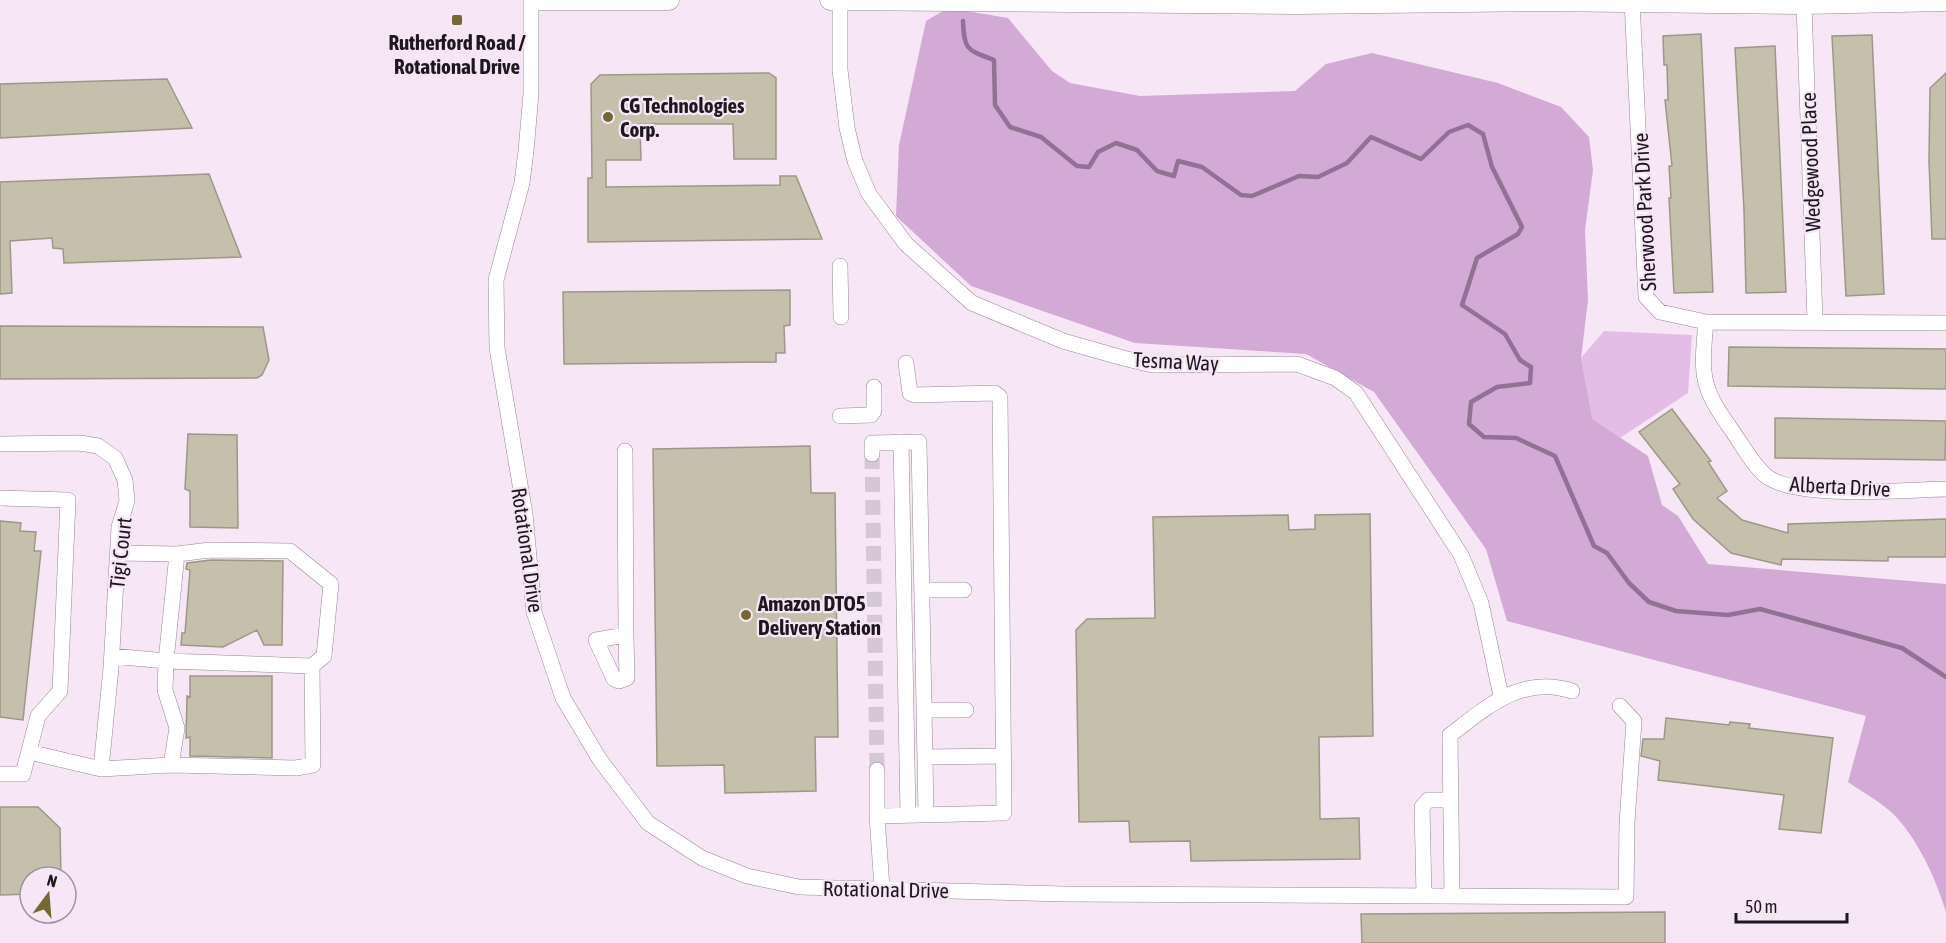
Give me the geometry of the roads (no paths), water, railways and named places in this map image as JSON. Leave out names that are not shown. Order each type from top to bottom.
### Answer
[{"type":"main road","points":[[540,0],[669,0]]},
{"type":"main road","points":[[830,0],[1632,1],[1804,4],[1946,1]]},
{"type":"street","name":"Rotational Drive","points":[[531,0],[531,94],[526,151],[522,183],[496,280],[497,348],[525,514],[534,612],[563,698],[600,760],[648,823],[702,858],[747,876],[799,887],[1064,894],[1626,897],[1627,823],[1634,721],[1620,706]]},
{"type":"street","name":"Tesma Way","points":[[840,0],[840,70],[847,128],[855,161],[869,194],[906,244],[972,303],[1063,340],[1152,365],[1297,364],[1335,378],[1356,393],[1461,555],[1481,603],[1502,696]]},
{"type":"street","name":"Sherwood Park Drive","points":[[1632,1],[1647,297],[1660,312],[1706,322],[1815,320],[1946,323]]},
{"type":"street","name":"Wedgewood Place","points":[[1804,4],[1815,320]]},
{"type":"street","points":[[840,266],[841,317]]},
{"type":"street","name":"Alberta Drive","points":[[1706,322],[1701,367],[1705,386],[1712,402],[1767,477],[1782,484],[1806,489],[1946,489]]},
{"type":"street","points":[[877,816],[1004,813],[1000,397],[995,393],[915,395],[910,393],[906,363]]},
{"type":"street","points":[[840,416],[871,415],[874,387]]},
{"type":"street","points":[[901,442],[908,815]]},
{"type":"street","points":[[872,454],[872,443],[919,442],[926,814]]},
{"type":"street","name":"Tigi Court","points":[[0,444],[80,443],[98,446],[115,458],[124,480],[127,501],[119,527],[112,657],[101,769]]},
{"type":"street","points":[[625,452],[627,678],[624,681],[614,679],[596,640],[626,635]]},
{"type":"street","points":[[0,498],[68,500],[60,692],[38,716],[23,774],[0,774]]},
{"type":"street","points":[[112,657],[312,666],[324,656],[331,584],[290,551],[210,550],[177,554],[118,553]]},
{"type":"street","points":[[171,765],[177,728],[165,690],[177,554]]},
{"type":"street","points":[[922,590],[964,590]]},
{"type":"street","points":[[29,752],[101,769],[171,765],[296,768],[314,765],[312,666]]},
{"type":"street","points":[[1452,896],[1450,735],[1502,696],[1553,685],[1572,691]]},
{"type":"street","points":[[924,710],[966,710]]},
{"type":"street","points":[[925,757],[1004,756]]},
{"type":"street","points":[[877,770],[877,816],[882,888]]},
{"type":"street","points":[[1424,895],[1422,807],[1428,800],[1451,800]]},
{"type":"waterway","points":[[963,21],[964,38],[969,48],[994,60],[995,105],[1010,127],[1041,137],[1077,166],[1089,167],[1098,152],[1116,143],[1137,150],[1157,171],[1174,176],[1178,161],[1202,167],[1241,195],[1252,196],[1299,176],[1318,177],[1347,163],[1371,137],[1421,159],[1449,132],[1468,125],[1483,134],[1492,167],[1522,227],[1518,234],[1477,258],[1462,305],[1505,334],[1520,360],[1531,367],[1530,383],[1497,387],[1471,402],[1469,424],[1484,437],[1516,438],[1555,456],[1594,546],[1607,553],[1629,583],[1649,602],[1676,611],[1728,615],[1760,609],[1902,648],[1946,677]]},
{"type":"tunnel","points":[[872,454],[877,770]]},
{"type":"place","name":"Rutherford Road / Rotational Drive","points":[[457,20]]},
{"type":"place","name":"CG Technologies Corp.","points":[[608,117]]},
{"type":"place","name":"Amazon DTO5 Delivery Station","points":[[746,615]]}]
